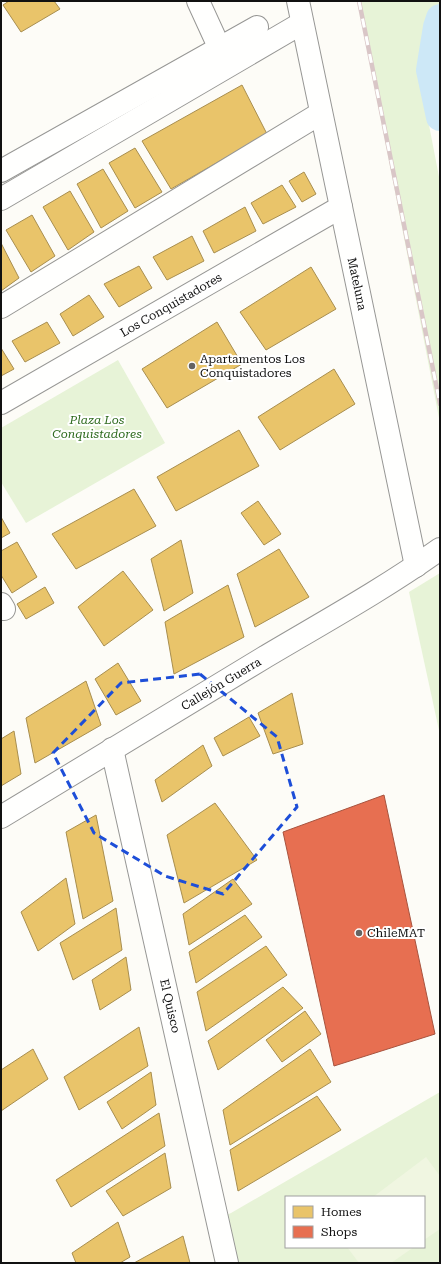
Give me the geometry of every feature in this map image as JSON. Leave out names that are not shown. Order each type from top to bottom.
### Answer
[{"type":"street","points":[[198,1],[220,49]]},
{"type":"street","name":"Mateluna","points":[[298,1],[416,566]]},
{"type":"street","points":[[1,199],[302,23]]},
{"type":"street","points":[[1,171],[257,27]]},
{"type":"street","points":[[1,307],[321,113]]},
{"type":"street","name":"Los Conquistadores","points":[[1,403],[340,207]]},
{"type":"street","name":"Callejón Guerra","points":[[1,817],[416,566],[440,549]]},
{"type":"street","name":"El Quisco","points":[[112,749],[227,1263]]},
{"type":"highlighted area","points":[[200,674],[277,737],[297,807],[223,894],[165,876],[94,833],[53,753],[121,683]]},
{"type":"green space","points":[[358,1],[440,1],[440,13],[427,23],[418,68],[440,182],[440,423]]},
{"type":"green space","name":"Plaza Los Conquistadores","points":[[118,360],[165,443],[26,523],[1,482],[1,428]]},
{"type":"green space","points":[[440,573],[440,735],[409,592]]},
{"type":"green space","points":[[440,1092],[440,1263],[233,1263],[222,1217]]},
{"type":"green space","points":[[426,1157],[440,1176],[440,1229],[425,1239],[425,1196],[374,1196]]},
{"type":"green space","points":[[348,1248],[413,1248],[391,1263],[359,1263]]},
{"type":"building: Homes","points":[[9,1],[54,1],[60,9],[21,32],[3,5]]},
{"type":"building: Homes","points":[[242,85],[267,134],[171,189],[142,141]]},
{"type":"building: Homes","points":[[135,148],[162,192],[135,208],[109,163]]},
{"type":"building: Homes","points":[[103,169],[128,211],[101,228],[77,184]]},
{"type":"building: Homes","points":[[304,172],[316,194],[302,202],[289,181]]},
{"type":"building: Homes","points":[[282,185],[296,207],[263,224],[251,203]]},
{"type":"building: Homes","points":[[70,191],[94,232],[68,250],[43,207]]},
{"type":"building: Homes","points":[[245,207],[256,231],[214,253],[203,231]]},
{"type":"building: Homes","points":[[32,215],[55,256],[31,272],[6,230]]},
{"type":"building: Homes","points":[[192,236],[204,261],[167,280],[153,257]]},
{"type":"building: Homes","points":[[1,243],[19,278],[1,291]]},
{"type":"building: Homes","points":[[139,266],[152,288],[119,307],[104,284]]},
{"type":"building: Homes","name":"Apartamentos Los Conquistadores","points":[[311,267],[336,309],[266,350],[240,312]]},
{"type":"building: Homes","points":[[89,295],[104,317],[73,336],[60,314]]},
{"type":"building: Homes","points":[[47,322],[60,343],[25,362],[12,341]]},
{"type":"building: Homes","name":"Apartamentos Los Conquistadores","points":[[217,322],[242,364],[167,408],[142,369]]},
{"type":"building: Homes","points":[[1,348],[14,369],[1,376]]},
{"type":"building: Homes","name":"Apartamentos Los Conquistadores","points":[[334,369],[355,404],[280,450],[258,417]]},
{"type":"building: Homes","points":[[239,430],[259,466],[176,511],[157,477]]},
{"type":"building: Homes","points":[[134,489],[156,526],[76,569],[52,534]]},
{"type":"building: Homes","points":[[258,501],[281,534],[264,545],[241,513]]},
{"type":"building: Homes","points":[[1,517],[10,533],[1,538]]},
{"type":"building: Homes","points":[[181,540],[193,593],[164,611],[151,559]]},
{"type":"building: Homes","points":[[17,542],[37,577],[12,593],[1,575],[1,551]]},
{"type":"building: Homes","points":[[279,549],[309,597],[255,627],[237,574]]},
{"type":"building: Homes","points":[[123,571],[153,610],[104,646],[78,607]]},
{"type":"building: Homes","points":[[228,585],[244,637],[174,674],[165,622]]},
{"type":"building: Homes","points":[[45,587],[54,603],[26,619],[17,604]]},
{"type":"building: Homes","points":[[118,663],[141,701],[116,715],[95,679]]},
{"type":"building: Homes","points":[[86,681],[101,725],[35,763],[26,718]]},
{"type":"building: Homes","points":[[292,693],[303,744],[273,754],[258,713]]},
{"type":"building: Homes","points":[[249,717],[260,736],[223,756],[214,738]]},
{"type":"building: Homes","points":[[14,731],[21,774],[1,786],[1,739]]},
{"type":"building: Homes","points":[[203,745],[212,766],[162,802],[155,780]]},
{"type":"building: Homes","points":[[215,803],[257,860],[184,903],[167,835]]},
{"type":"building: Homes","points":[[96,815],[113,901],[83,919],[66,832]]},
{"type":"building: Homes","points":[[66,878],[75,924],[38,951],[21,912]]},
{"type":"building: Homes","points":[[233,879],[252,904],[189,945],[183,914]]},
{"type":"building: Homes","points":[[116,908],[122,950],[73,980],[60,943]]},
{"type":"building: Homes","points":[[245,915],[262,937],[196,983],[189,952]]},
{"type":"building: Homes","points":[[266,946],[287,975],[206,1031],[197,992]]},
{"type":"building: Homes","points":[[126,957],[131,990],[100,1010],[92,980]]},
{"type":"building: Homes","points":[[283,987],[303,1008],[218,1070],[208,1041]]},
{"type":"building: Homes","points":[[305,1011],[321,1034],[282,1062],[266,1040]]},
{"type":"building: Homes","points":[[139,1027],[148,1066],[79,1110],[64,1077]]},
{"type":"building: Homes","points":[[33,1049],[48,1079],[1,1111],[1,1070]]},
{"type":"building: Homes","points":[[310,1049],[331,1082],[230,1145],[223,1110]]},
{"type":"building: Homes","points":[[151,1072],[156,1105],[122,1129],[107,1102]]},
{"type":"building: Homes","points":[[317,1096],[341,1130],[238,1191],[230,1150]]},
{"type":"building: Homes","points":[[159,1113],[165,1146],[71,1207],[56,1180]]},
{"type":"building: Homes","points":[[165,1153],[171,1188],[123,1216],[106,1191]]},
{"type":"building: Homes","points":[[118,1222],[130,1257],[120,1263],[76,1263],[72,1253]]},
{"type":"building: Homes","points":[[183,1236],[190,1263],[134,1263]]},
{"type":"building: Shops","name":"ChileMAT","points":[[384,795],[435,1034],[334,1066],[283,832]]},
{"type":"waterway","points":[[440,18],[437,27],[430,70],[440,117]]},
{"type":"railway","points":[[359,1],[440,404]]},
{"type":"place","name":"Apartamentos Los Conquistadores","points":[[192,366]]},
{"type":"place","name":"ChileMAT","points":[[359,933]]}]
